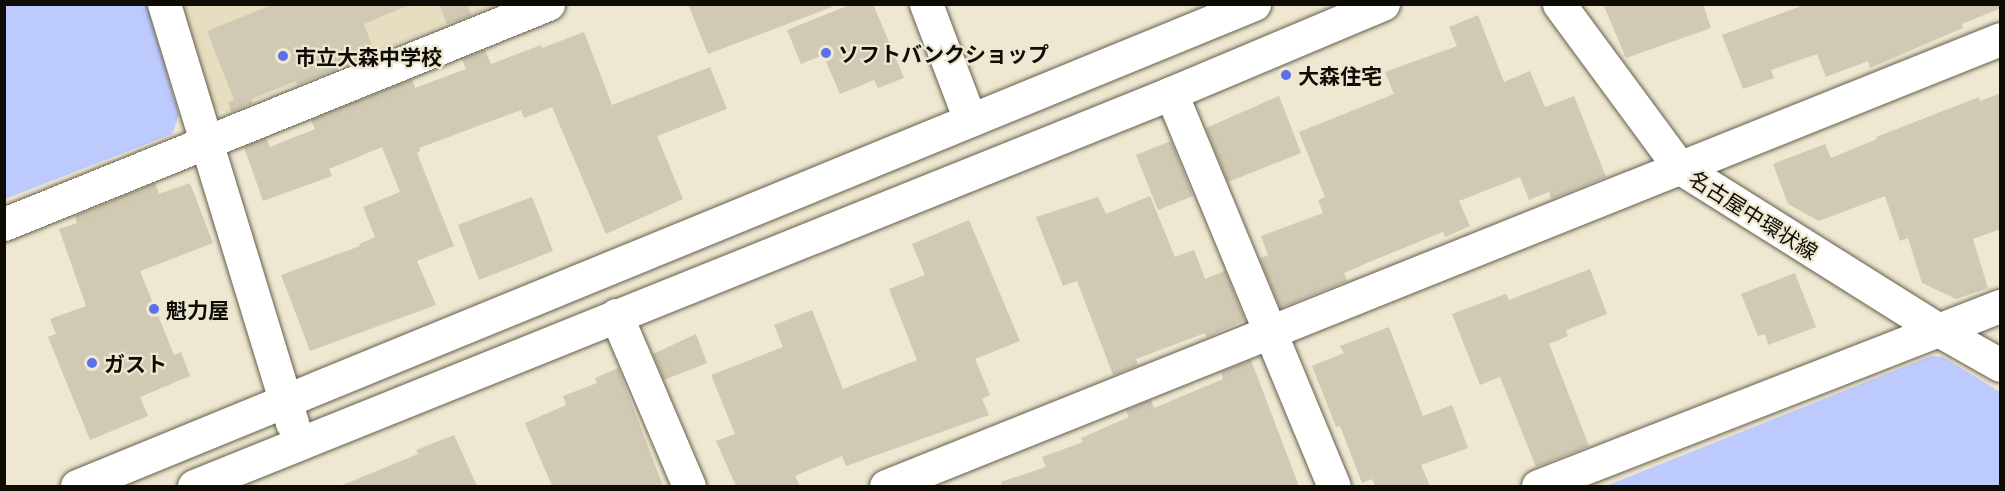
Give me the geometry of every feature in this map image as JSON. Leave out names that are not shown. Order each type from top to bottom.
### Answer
[{"type":"street","points":[[164,4],[298,444]]},
{"type":"street","points":[[4,224],[207,144],[548,4]]},
{"type":"street","points":[[926,4],[970,120]]},
{"type":"street","points":[[77,486],[1254,4]]},
{"type":"street","points":[[194,486],[1171,93],[1383,4]]},
{"type":"street","name":"名古屋中環状線","points":[[1559,4],[1679,167],[1940,331],[2001,365]]},
{"type":"street","points":[[886,486],[1271,334],[1679,167],[2001,39]]},
{"type":"street","points":[[1171,93],[1334,486]]},
{"type":"street","points":[[1538,486],[2001,306]]},
{"type":"street","points":[[616,315],[689,486]]},
{"type":"shaded area","points":[[5,5],[147,5],[179,115],[172,134],[5,199]]},
{"type":"shaded area","name":"市立大森中学校","points":[[183,5],[494,5],[226,112],[213,107]]},
{"type":"shaded area","points":[[1931,356],[1943,357],[2000,392],[2000,486],[1606,486]]},
{"type":"building","name":"市立大森中学校","points":[[274,4],[409,5],[364,24],[375,54],[297,85],[296,81],[251,99],[253,103],[231,112],[228,102],[234,100],[207,31]]},
{"type":"building","points":[[439,4],[467,4],[471,15],[447,24]]},
{"type":"building","points":[[688,4],[831,4],[832,7],[708,54]]},
{"type":"building","points":[[852,4],[873,4],[904,78],[878,88],[874,80],[840,94],[823,55],[801,64],[787,30]]},
{"type":"building","points":[[1603,4],[1703,4],[1711,28],[1626,58]]},
{"type":"building","points":[[1807,4],[2001,4],[2001,8],[1962,24],[1963,28],[1870,68],[1868,61],[1826,77],[1817,54],[1771,70],[1774,78],[1743,89],[1722,35]]},
{"type":"building","points":[[1478,15],[1504,82],[1530,71],[1545,107],[1574,96],[1606,177],[1551,199],[1549,192],[1529,200],[1520,177],[1459,201],[1470,226],[1445,237],[1443,232],[1374,260],[1344,273],[1347,281],[1280,308],[1260,258],[1268,255],[1261,236],[1323,213],[1318,200],[1325,197],[1299,132],[1394,94],[1385,72],[1457,46],[1449,27]]},
{"type":"building","points":[[584,32],[612,105],[710,67],[727,109],[657,136],[683,199],[606,234],[552,107],[524,118],[521,110],[419,148],[420,151],[417,153],[454,246],[417,261],[436,305],[310,351],[281,275],[360,246],[359,244],[375,237],[363,207],[400,192],[382,147],[329,169],[332,176],[263,201],[244,147],[266,138],[270,147],[315,129],[311,120],[412,79],[415,88],[466,69],[462,59],[485,50],[491,64]]},
{"type":"building","points":[[2001,93],[2001,229],[1973,239],[1988,288],[1956,299],[1922,283],[1908,238],[1900,241],[1885,196],[1819,221],[1788,204],[1773,164],[1825,144],[1831,158],[1877,139],[1876,137],[1979,97],[1980,101]]},
{"type":"building","points":[[1279,96],[1301,153],[1228,182],[1206,128]]},
{"type":"building","points":[[1171,141],[1193,196],[1158,210],[1136,155]]},
{"type":"building","points":[[155,183],[159,194],[190,183],[213,243],[140,271],[174,355],[181,352],[190,376],[140,397],[148,416],[90,440],[48,337],[56,334],[50,319],[86,306],[59,229],[77,223],[75,216]]},
{"type":"building","points":[[1150,196],[1175,257],[1194,250],[1205,279],[1225,271],[1245,320],[1207,337],[1205,333],[1136,359],[1138,365],[1113,375],[1077,281],[1063,286],[1036,217],[1098,197],[1106,214]]},
{"type":"building","points":[[532,197],[553,251],[479,280],[458,225]]},
{"type":"building","points":[[969,220],[1020,341],[975,359],[990,395],[982,399],[989,415],[846,466],[842,456],[795,476],[800,486],[736,486],[716,441],[735,434],[711,375],[783,347],[774,325],[812,310],[843,389],[917,360],[889,289],[925,275],[912,244]]},
{"type":"building","points":[[1590,269],[1607,314],[1566,330],[1568,336],[1549,344],[1589,446],[1536,467],[1500,377],[1480,385],[1452,314],[1506,294],[1509,300]]},
{"type":"building","points":[[1795,273],[1816,327],[1768,345],[1765,334],[1758,336],[1741,294]]},
{"type":"building","points":[[1389,327],[1423,416],[1452,405],[1468,448],[1421,465],[1430,486],[1375,486],[1372,479],[1362,483],[1340,426],[1336,427],[1312,366],[1344,353],[1340,346]]},
{"type":"building","points":[[696,334],[707,363],[664,380],[653,354]]},
{"type":"building","points":[[1251,360],[1299,486],[1002,486],[1001,482],[1046,467],[1042,457],[1083,442],[1081,438],[1129,417],[1126,410],[1151,400],[1154,408],[1223,379],[1221,372]]},
{"type":"building","points":[[618,368],[663,486],[552,486],[525,423],[566,405],[563,396],[597,383],[595,378]]},
{"type":"building","points":[[454,435],[477,486],[340,486],[418,454],[416,450]]},
{"type":"place","name":"ソフトバンクショップ","points":[[826,53]]},
{"type":"place","name":"市立大森中学校","points":[[283,56]]},
{"type":"place","name":"大森住宅","points":[[1286,75]]},
{"type":"place","name":"魁力屋","points":[[154,309]]},
{"type":"place","name":"ガスト","points":[[92,363]]}]
